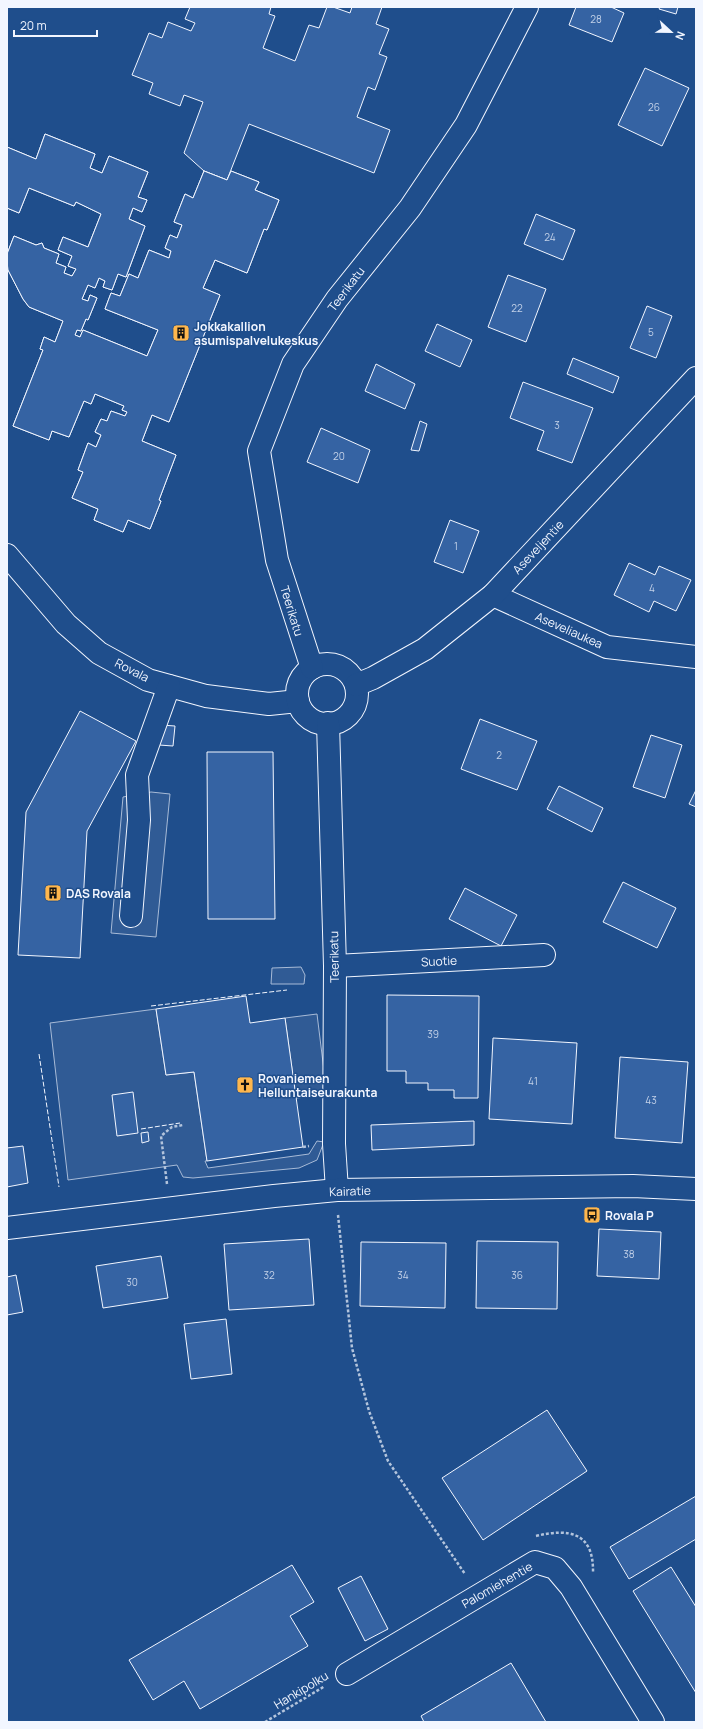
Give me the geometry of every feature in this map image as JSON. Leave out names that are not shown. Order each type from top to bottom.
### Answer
[{"type":"street","name":"Teerikatu","points":[[312,668],[277,560],[260,451],[293,364],[337,298],[410,208],[466,125],[527,7]]},
{"type":"street","name":"Aseveljentie","points":[[356,685],[373,678],[425,649],[493,595],[696,378]]},
{"type":"street","name":"Rovala","points":[[7,555],[66,624],[99,653],[148,680],[206,696],[269,704],[298,701]]},
{"type":"street","name":"Aseveliaukea","points":[[493,595],[607,647],[696,658]]},
{"type":"street","points":[[329,664],[346,670],[356,685],[357,694],[351,711],[337,722],[328,723],[316,721],[306,715],[298,701],[297,692],[299,682],[304,674],[312,668],[320,665],[329,664]]},
{"type":"street","points":[[131,916],[139,820],[137,774],[169,686]]},
{"type":"street","name":"Teerikatu","points":[[328,723],[335,966],[334,1144],[337,1190]]},
{"type":"street","name":"Suotie","points":[[335,966],[544,955]]},
{"type":"street","name":"Kairatie","points":[[7,1228],[274,1196],[337,1190],[633,1186],[696,1189]]},
{"type":"street","name":"Palomiehentie","points":[[347,1674],[535,1562],[555,1568],[571,1587],[653,1722]]},
{"type":"path","points":[[168,1191],[161,1136],[172,1127],[183,1125]]},
{"type":"path","points":[[337,1190],[338,1216],[352,1348],[369,1410],[388,1461],[478,1596]]},
{"type":"path","name":"Hankipolku","points":[[265,1722],[347,1674]]},
{"type":"shaded area","points":[[151,792],[170,794],[156,937],[111,933],[123,797]]},
{"type":"shaded area","points":[[301,967],[305,975],[304,984],[271,984],[272,968]]},
{"type":"shaded area","points":[[156,1009],[166,1075],[194,1072],[207,1161],[205,1161],[208,1168],[309,1154],[317,1141],[324,1142],[317,1160],[299,1168],[193,1178],[183,1177],[177,1165],[68,1180],[50,1023]]},
{"type":"shaded area","points":[[317,1014],[327,1095],[296,1098],[285,1018]]},
{"type":"building","points":[[190,7],[271,7],[269,14],[275,16],[263,48],[295,61],[309,25],[319,28],[327,7],[333,7],[350,13],[352,7],[382,7],[376,24],[389,29],[379,54],[387,57],[375,90],[368,87],[357,117],[390,130],[374,173],[249,124],[227,180],[204,171],[184,153],[203,102],[184,95],[180,106],[149,94],[153,83],[132,75],[149,33],[162,38],[168,22],[191,31],[195,23],[185,19]]},
{"type":"building","points":[[576,7],[611,7],[624,13],[612,42],[569,25]]},
{"type":"building","points":[[660,7],[678,7],[676,14],[659,9]]},
{"type":"building","points":[[645,68],[689,88],[662,146],[618,125]]},
{"type":"building","name":"Jokkakallion asumispalvelukeskus","points":[[45,134],[95,154],[90,168],[102,173],[109,156],[148,172],[138,197],[147,200],[142,212],[133,208],[129,219],[145,226],[126,277],[118,274],[112,290],[103,287],[105,281],[99,278],[95,288],[88,285],[82,299],[88,301],[90,295],[97,298],[88,320],[86,319],[81,331],[77,330],[75,335],[80,337],[83,330],[147,356],[158,330],[105,309],[111,293],[120,296],[129,274],[138,278],[149,250],[169,258],[171,251],[165,248],[170,235],[177,238],[182,225],[174,222],[185,194],[193,198],[204,171],[227,180],[231,171],[259,182],[255,190],[279,200],[267,230],[264,229],[247,273],[215,260],[203,288],[220,295],[169,422],[152,415],[142,441],[176,455],[150,529],[128,520],[123,532],[94,520],[98,509],[72,498],[83,472],[78,470],[88,443],[96,447],[101,435],[95,432],[101,419],[107,421],[111,411],[125,416],[127,412],[122,410],[124,406],[95,394],[91,404],[84,401],[69,437],[52,431],[49,440],[13,426],[43,350],[40,349],[44,337],[55,342],[63,321],[29,307],[23,299],[8,270],[7,254],[14,236],[36,245],[42,243],[44,248],[59,254],[56,263],[66,267],[64,273],[72,276],[76,269],[68,266],[72,256],[58,250],[63,237],[88,247],[101,214],[76,202],[74,206],[29,188],[19,213],[7,208],[7,147],[36,159]],"holes":[[[70,349],[75,351],[71,360],[66,358]]]},
{"type":"building","name":"Jokkakallion asumispalvelukeskus","points":[[45,134],[95,154],[90,168],[102,173],[109,156],[148,172],[138,197],[147,200],[142,212],[133,208],[129,219],[145,226],[126,277],[118,274],[112,290],[103,287],[105,281],[99,278],[95,288],[88,285],[82,299],[88,301],[90,295],[97,298],[88,320],[86,319],[81,331],[77,330],[75,335],[80,337],[83,330],[147,356],[158,330],[105,309],[111,293],[120,296],[129,274],[138,278],[149,250],[169,258],[171,251],[165,248],[170,235],[177,238],[182,225],[174,222],[185,194],[193,198],[204,171],[227,180],[231,171],[259,182],[255,190],[279,200],[267,230],[264,229],[247,273],[215,260],[203,288],[220,295],[169,422],[152,415],[142,441],[176,455],[150,529],[128,520],[123,532],[94,520],[98,509],[72,498],[83,472],[78,470],[88,443],[96,447],[101,435],[95,432],[101,419],[107,421],[111,411],[125,416],[127,412],[122,410],[124,406],[95,394],[91,404],[84,401],[69,437],[52,431],[49,440],[13,426],[43,350],[40,349],[44,337],[55,342],[63,321],[29,307],[23,299],[8,270],[7,254],[14,236],[36,245],[42,243],[44,248],[59,254],[56,263],[66,267],[64,273],[72,276],[76,269],[68,266],[72,256],[58,250],[63,237],[88,247],[101,214],[76,202],[74,206],[29,188],[19,213],[7,208],[7,147],[36,159]]},
{"type":"building","points":[[536,214],[575,230],[563,260],[524,244]]},
{"type":"building","points":[[508,275],[546,289],[526,342],[488,327]]},
{"type":"building","points":[[647,306],[672,316],[656,358],[630,348]]},
{"type":"building","points":[[437,324],[472,340],[460,367],[425,351]]},
{"type":"building","points":[[573,358],[619,377],[613,393],[567,374]]},
{"type":"building","points":[[376,364],[415,384],[405,409],[365,391]]},
{"type":"building","points":[[523,382],[593,408],[572,463],[537,450],[544,431],[510,418]]},
{"type":"building","points":[[420,421],[427,424],[419,451],[411,450]]},
{"type":"building","points":[[321,428],[370,450],[358,483],[307,462]]},
{"type":"building","points":[[450,520],[479,531],[463,573],[434,562]]},
{"type":"building","points":[[629,563],[655,575],[659,566],[691,580],[676,611],[654,601],[649,612],[614,595]]},
{"type":"building","name":"DAS Rovala","points":[[80,711],[136,741],[87,831],[80,958],[18,955],[26,812]]},
{"type":"building","points":[[480,719],[537,741],[517,790],[461,769]]},
{"type":"building","points":[[161,725],[175,726],[173,746],[159,745]]},
{"type":"building","points":[[651,735],[682,745],[665,798],[633,787]]},
{"type":"building","points":[[207,752],[273,752],[275,919],[208,919]]},
{"type":"building","points":[[559,786],[603,808],[592,832],[547,809]]},
{"type":"building","points":[[696,790],[696,807],[689,804]]},
{"type":"building","points":[[623,882],[676,908],[657,948],[603,922]]},
{"type":"building","points":[[465,888],[517,915],[501,946],[449,919]]},
{"type":"building","points":[[387,995],[479,996],[478,1098],[454,1098],[454,1090],[428,1090],[428,1083],[406,1083],[406,1071],[387,1071]]},
{"type":"building","name":"Rovaniemen Helluntaiseurakunta","points":[[246,996],[250,1023],[285,1018],[303,1147],[207,1161],[194,1072],[166,1075],[156,1009]]},
{"type":"building","points":[[493,1038],[577,1043],[572,1124],[489,1119]]},
{"type":"building","points":[[620,1057],[688,1062],[682,1143],[615,1138]]},
{"type":"building","points":[[133,1092],[138,1133],[117,1136],[112,1095]]},
{"type":"building","points":[[474,1121],[474,1145],[372,1150],[371,1125]]},
{"type":"building","points":[[148,1132],[149,1141],[142,1143],[141,1133]]},
{"type":"building","points":[[23,1146],[28,1183],[7,1187],[7,1148]]},
{"type":"building","points":[[599,1229],[661,1232],[659,1279],[597,1276]]},
{"type":"building","points":[[309,1239],[314,1305],[229,1310],[224,1244]]},
{"type":"building","points":[[477,1241],[558,1242],[557,1309],[476,1308]]},
{"type":"building","points":[[361,1242],[446,1243],[445,1308],[360,1306]]},
{"type":"building","points":[[161,1256],[168,1298],[103,1308],[96,1266]]},
{"type":"building","points":[[16,1275],[23,1312],[7,1315],[7,1277]]},
{"type":"building","points":[[226,1319],[232,1374],[191,1379],[184,1324]]},
{"type":"building","points":[[547,1410],[587,1471],[483,1540],[442,1478]]},
{"type":"building","points":[[696,1496],[696,1539],[629,1579],[610,1547]]},
{"type":"building","points":[[292,1565],[314,1602],[290,1616],[308,1646],[200,1709],[184,1681],[153,1700],[129,1660]]},
{"type":"building","points":[[671,1567],[696,1607],[696,1693],[633,1591]]},
{"type":"building","points":[[361,1576],[388,1629],[365,1641],[338,1588]]},
{"type":"building","points":[[511,1663],[546,1722],[424,1722],[421,1716]]},
{"type":"fence","points":[[151,1006],[287,990]]},
{"type":"fence","points":[[39,1054],[59,1187]]},
{"type":"fence","points":[[141,1129],[180,1123]]},
{"type":"place","name":"Jokkakallion asumispalvelukeskus","points":[[181,333]]},
{"type":"place","name":"DAS Rovala","points":[[53,893]]},
{"type":"place","name":"Rovaniemen Helluntaiseurakunta","points":[[245,1085]]},
{"type":"place","name":"Rovala P","points":[[592,1215]]}]
